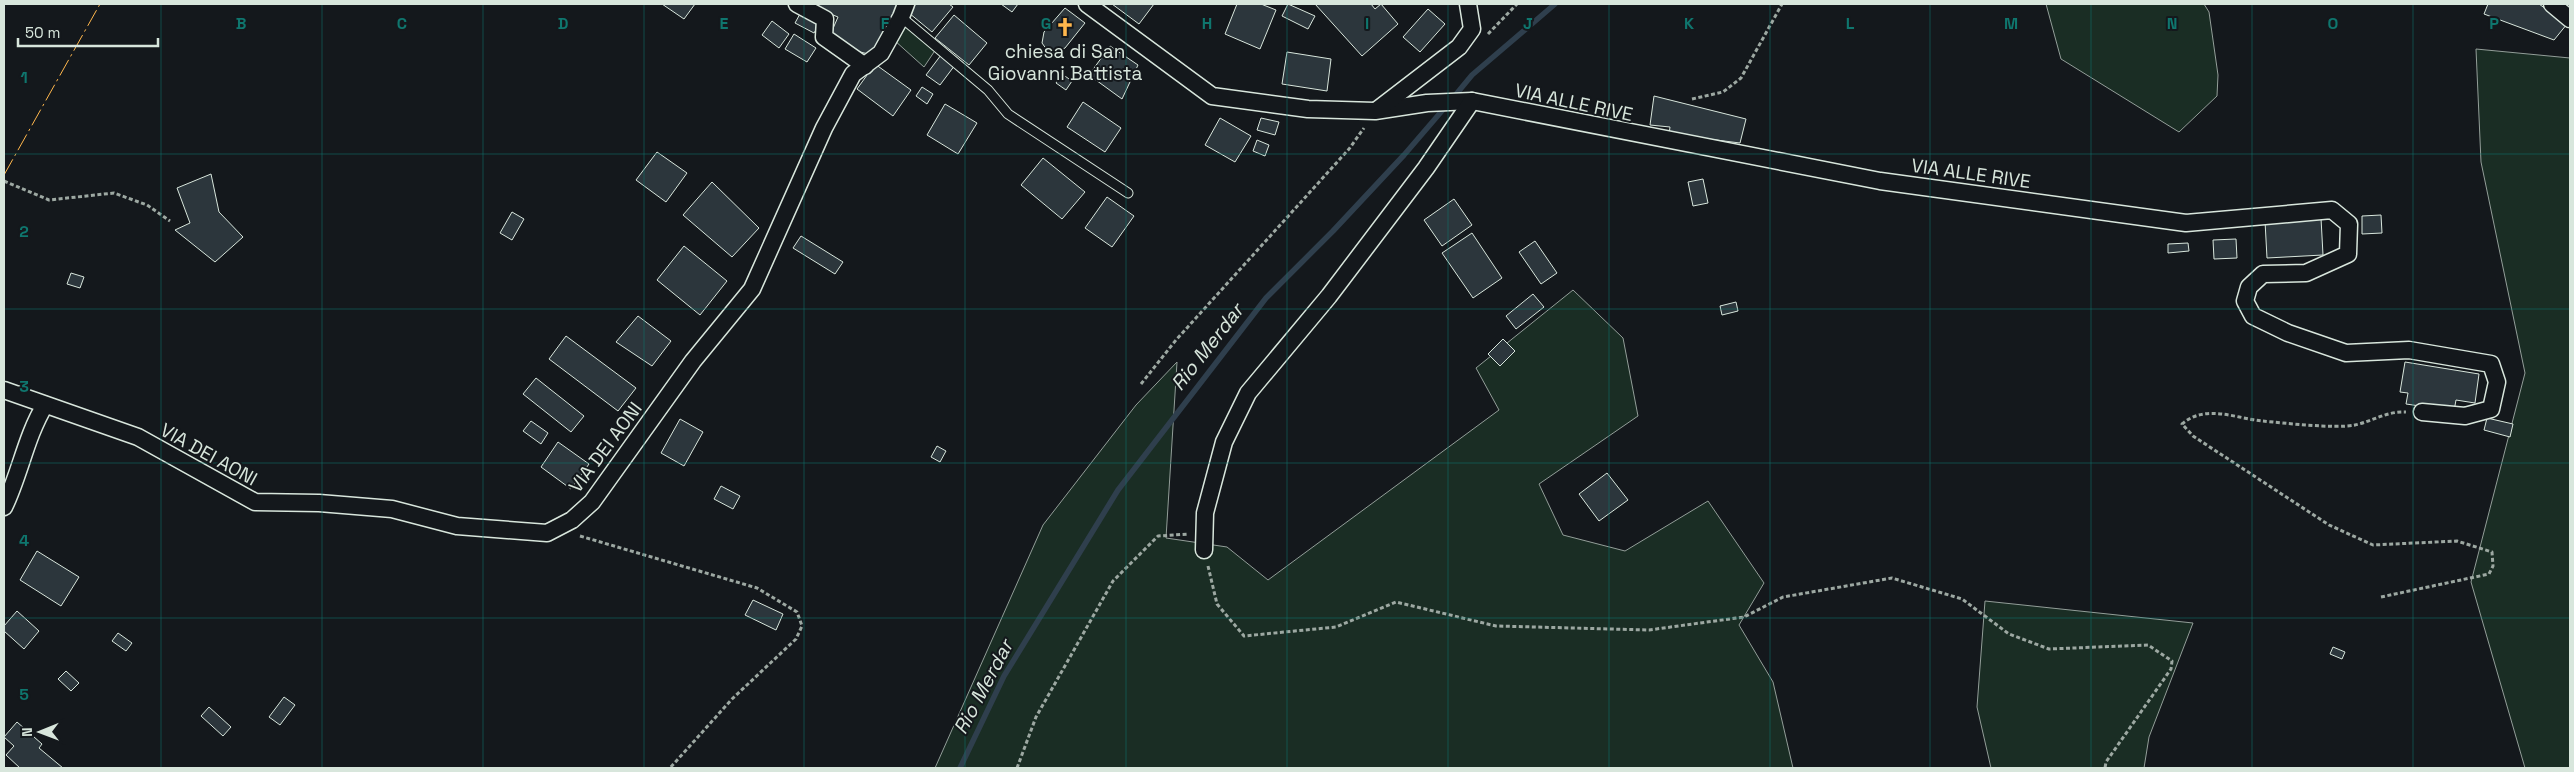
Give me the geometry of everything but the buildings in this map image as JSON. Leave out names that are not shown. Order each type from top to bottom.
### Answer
[{"type":"street","points":[[797,4],[825,19],[824,37],[865,66]]},
{"type":"street","name":"VIA ALLE RIVE","points":[[1087,4],[1212,96],[1308,109],[1375,111],[1435,102],[1472,101],[1880,181],[2186,223],[2332,210],[2348,224],[2348,254],[2306,273],[2263,274],[2249,287],[2245,301],[2253,316],[2288,333],[2346,353],[2409,350],[2491,364],[2497,382],[2491,409],[2465,416],[2422,412]]},
{"type":"street","points":[[1375,111],[1459,47],[1472,29],[1468,4]]},
{"type":"street","points":[[2552,4],[2570,19]]},
{"type":"street","name":"VIA DEI AONI","points":[[4,390],[138,437],[255,502],[320,503],[392,509],[456,526],[547,532],[572,520],[592,502],[694,361],[752,289],[824,128],[853,74],[881,53],[904,10]]},
{"type":"street","points":[[1204,550],[1205,513],[1224,442],[1248,393],[1329,296],[1426,168],[1472,101]]},
{"type":"street","points":[[4,507],[13,488],[37,418],[45,405]]},
{"type":"lane","points":[[904,10],[988,90],[1008,114],[1128,193]]},
{"type":"path","points":[[1692,99],[1723,92],[1741,78],[1782,4]]},
{"type":"path","points":[[1141,384],[1176,340],[1350,149],[1375,111]]},
{"type":"path","points":[[4,181],[49,200],[114,193],[147,205],[170,221]]},
{"type":"path","points":[[2381,597],[2489,574],[2493,566],[2492,552],[2457,541],[2372,545],[2329,525],[2192,436],[2182,424],[2192,415],[2219,413],[2261,420],[2354,425],[2394,412],[2422,412]]},
{"type":"path","points":[[547,532],[587,537],[757,588],[797,612],[802,626],[796,639],[732,699],[670,768]]},
{"type":"path","points":[[1017,768],[1036,717],[1113,581],[1158,536],[1205,533]]},
{"type":"path","points":[[1204,550],[1217,604],[1244,636],[1336,627],[1396,602],[1496,626],[1649,630],[1744,617],[1783,597],[1892,578],[1962,599],[2008,634],[2049,648],[2148,645],[2172,661],[2171,669],[2106,762],[2105,768]]},
{"type":"green space","points":[[2046,4],[2204,4],[2209,12],[2218,75],[2217,96],[2179,132],[2061,59]]},
{"type":"green space","points":[[906,23],[936,49],[924,67],[894,40]]},
{"type":"green space","points":[[2476,49],[2570,58],[2570,768],[2525,768],[2471,582],[2525,373],[2481,162]]},
{"type":"green space","points":[[1573,290],[1623,338],[1638,416],[1539,484],[1563,535],[1625,551],[1708,501],[1764,583],[1739,625],[1773,682],[1793,768],[935,768],[1043,525],[1136,405],[1177,362],[1166,538],[1227,547],[1268,580],[1499,410],[1476,368]]},
{"type":"green space","points":[[1985,601],[2193,623],[2149,737],[2144,768],[1991,768],[1977,707]]},
{"type":"waterway","name":"Rio Merdar","points":[[1453,98],[1472,75],[1555,4]]},
{"type":"waterway","name":"Rio Merdar","points":[[960,768],[1004,676],[1118,490],[1266,298],[1333,231],[1404,155],[1447,105]]},
{"type":"power","points":[[4,175],[100,4]]},
{"type":"place","name":"chiesa di San Giovanni Battista","points":[[1065,27]]}]
